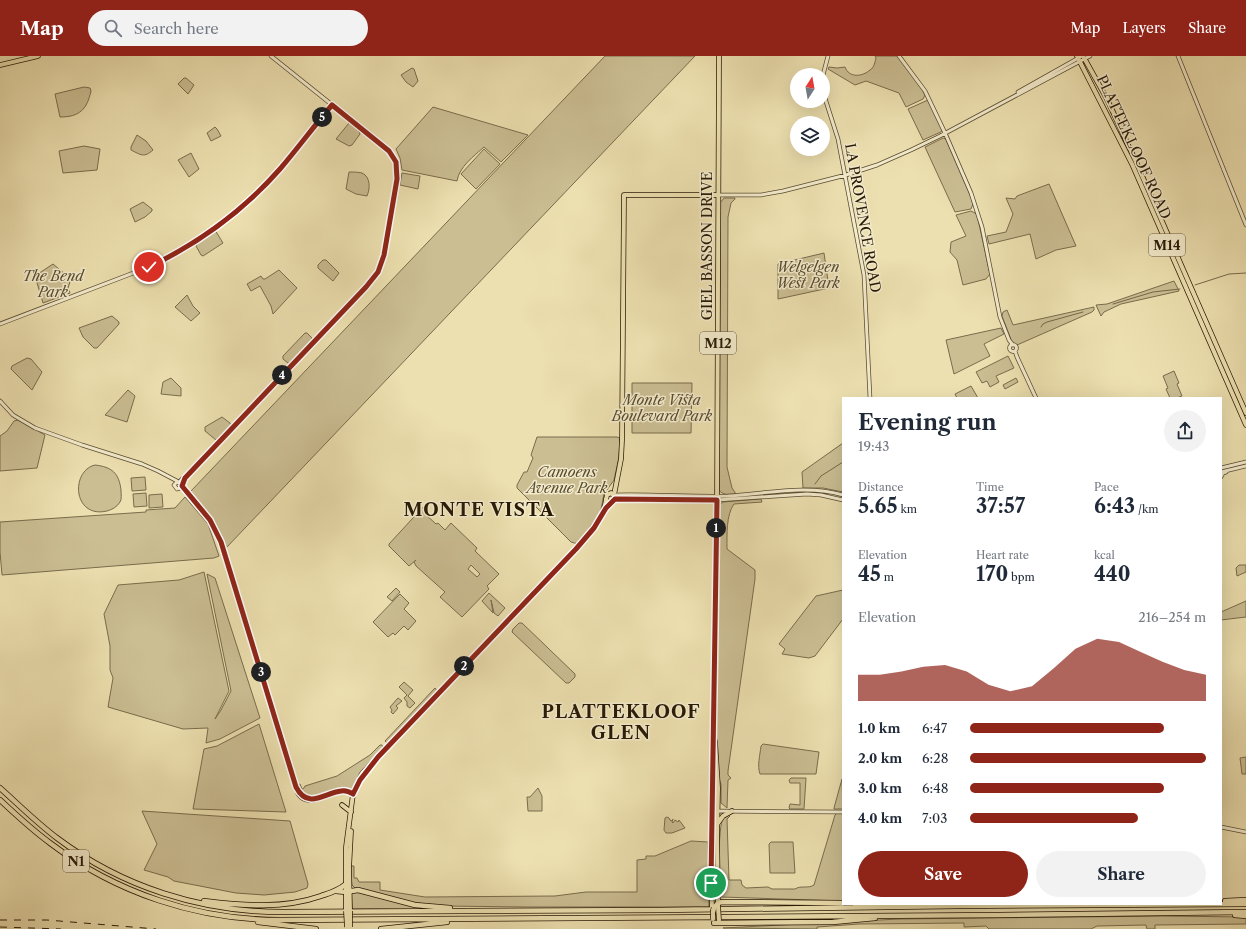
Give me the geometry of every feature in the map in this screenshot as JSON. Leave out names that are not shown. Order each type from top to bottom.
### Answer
[{"type":"highway","name":"N1","points":[[0,788],[38,823],[79,853],[125,878],[169,895],[217,907],[270,912],[662,910],[1072,905]]},
{"type":"highway","name":"N1","points":[[0,800],[50,844],[97,874],[128,889],[180,907],[217,915],[243,918],[273,920],[474,919],[1246,912]]},
{"type":"highway","points":[[169,895],[226,904],[267,905],[301,902],[336,891],[346,884]]},
{"type":"highway","points":[[336,891],[348,892],[358,890],[415,905],[547,910]]},
{"type":"highway","points":[[1222,902],[1246,900]]},
{"type":"highway","points":[[715,907],[813,902],[842,903]]},
{"type":"highway","name":"N1","points":[[1222,904],[1246,904]]},
{"type":"highway","points":[[906,905],[958,906]]},
{"type":"highway","points":[[1184,913],[1246,916]]},
{"type":"highway","points":[[217,915],[236,920],[316,929]]},
{"type":"highway","points":[[716,925],[834,922],[901,915]]},
{"type":"highway","points":[[381,929],[474,919]]},
{"type":"main road","points":[[0,64],[38,56]]},
{"type":"main road","name":"GIEL BASSON DRIVE","points":[[716,925],[711,883],[717,498],[719,56]]},
{"type":"main road","name":"PLATTEKLOOF ROAD","points":[[1081,58],[1109,105],[1136,162],[1246,413]]},
{"type":"main road","name":"PLATTEKLOOF ROAD","points":[[1081,58],[1132,164],[1246,425]]},
{"type":"main road","points":[[348,892],[346,884],[346,847],[353,794],[360,780],[374,762],[576,549],[594,528],[614,498],[621,459],[622,440],[624,195],[718,195]]},
{"type":"main road","points":[[604,511],[606,496],[617,479]]},
{"type":"main road","points":[[608,493],[612,493],[614,498]]},
{"type":"main road","points":[[606,499],[609,502],[614,498]]},
{"type":"main road","name":"GIEL BASSON DRIVE","points":[[714,725],[717,776],[716,925]]},
{"type":"main road","points":[[342,805],[351,812]]},
{"type":"main road","points":[[717,826],[722,817],[732,811]]},
{"type":"main road","points":[[348,928],[350,818]]},
{"type":"street","points":[[153,469],[172,482],[176,489],[376,276],[382,262],[386,247],[397,179],[396,162],[392,154],[271,56]]},
{"type":"street","points":[[825,68],[828,56]]},
{"type":"street","points":[[899,56],[925,91],[965,177],[977,208],[1000,317],[1009,340],[1012,345],[1016,347],[1014,351]]},
{"type":"street","points":[[718,195],[755,195],[783,192],[846,175],[900,156],[1013,96],[1033,87],[1081,58],[1090,56]]},
{"type":"street","points":[[1178,56],[1246,225]]},
{"type":"street","points":[[0,324],[149,267],[200,238],[234,214],[264,186],[281,168],[332,105]]},
{"type":"street","name":"LA PROVENCE ROAD","points":[[828,108],[838,139],[846,175],[864,275],[870,397]]},
{"type":"street","points":[[1012,345],[1010,350],[1014,351],[1036,397]]},
{"type":"street","points":[[0,402],[13,415],[38,429],[82,445],[140,463],[180,484],[210,520],[221,542],[298,794],[304,798],[310,799],[319,798],[341,791],[353,794]]},
{"type":"street","points":[[1222,468],[1246,462]]},
{"type":"street","points":[[1222,475],[1223,473],[1246,466]]},
{"type":"street","points":[[1222,472],[1239,468]]},
{"type":"street","points":[[174,485],[180,484]]},
{"type":"street","points":[[717,498],[813,490],[842,495]]},
{"type":"street","points":[[614,498],[717,498],[807,494],[821,495],[842,500]]},
{"type":"street","points":[[712,811],[842,812]]},
{"type":"street","points":[[1222,827],[1246,832]]},
{"type":"green space","points":[[605,56],[695,56],[226,548],[220,532],[211,518],[190,492]]},
{"type":"green space","points":[[875,56],[898,56],[919,84],[925,95],[923,99],[906,107],[899,93],[866,81],[855,85],[828,68],[845,67],[849,73],[853,75],[860,75],[872,68],[876,58]]},
{"type":"green space","points":[[412,68],[414,69],[418,81],[413,87],[406,82],[401,75]]},
{"type":"green space","points":[[184,78],[194,85],[188,94],[178,84]]},
{"type":"green space","points":[[84,87],[90,88],[91,91],[87,103],[82,111],[78,114],[67,117],[60,117],[55,94]]},
{"type":"green space","points":[[928,100],[943,131],[923,140],[908,109]]},
{"type":"green space","points":[[433,107],[528,135],[501,162],[484,147],[464,166],[458,176],[457,181],[402,170],[400,158],[396,149]]},
{"type":"green space","points":[[349,123],[359,131],[360,134],[352,145],[349,146],[336,139]]},
{"type":"green space","points":[[215,127],[221,136],[211,141],[207,133]]},
{"type":"green space","points":[[137,135],[146,141],[153,150],[145,155],[142,155],[131,150]]},
{"type":"green space","points":[[943,138],[946,139],[971,197],[973,204],[971,209],[955,212],[925,147]]},
{"type":"green space","points":[[84,146],[100,149],[97,170],[63,173],[59,151]]},
{"type":"green space","points":[[484,149],[500,164],[476,189],[461,174]]},
{"type":"green space","points":[[191,153],[199,169],[189,177],[178,160]]},
{"type":"green space","points":[[349,172],[362,173],[367,177],[369,190],[367,196],[356,194],[346,189]]},
{"type":"green space","points":[[402,173],[420,176],[418,189],[400,185]]},
{"type":"green space","points":[[1049,184],[1076,246],[1056,250],[1036,259],[1030,234],[989,244],[987,236],[1006,232],[1013,214],[1006,198],[1015,199],[1017,196]]},
{"type":"green space","points":[[724,198],[735,198],[731,203],[728,217],[727,467],[732,488],[736,494],[725,494],[719,490],[720,203]]},
{"type":"green space","points":[[143,202],[152,209],[152,211],[145,217],[135,222],[130,209]]},
{"type":"green space","points":[[971,211],[977,215],[990,274],[986,279],[963,285],[957,260],[950,252],[951,242],[966,236],[956,215]]},
{"type":"green space","points":[[215,230],[223,243],[203,256],[201,255],[196,246],[197,243]]},
{"type":"green space","name":"Welgelgen West Park","points":[[824,253],[829,288],[778,299],[778,264]]},
{"type":"green space","points":[[323,260],[326,260],[339,273],[333,281],[318,268],[318,265]]},
{"type":"green space","name":"The Bend Park","points":[[53,264],[71,279],[68,288],[70,293],[43,303],[35,276]]},
{"type":"green space","points":[[279,270],[297,288],[273,314],[271,306],[260,286],[251,291],[247,284],[261,276],[265,279]]},
{"type":"green space","points":[[1174,281],[1179,291],[1121,304],[1104,312],[1101,316],[1096,305],[1107,304]]},
{"type":"green space","points":[[187,295],[193,306],[200,313],[191,321],[175,307]]},
{"type":"green space","points":[[1094,307],[1092,312],[1017,345],[1012,342],[1002,316],[1003,312],[1007,310],[1013,325]]},
{"type":"green space","points":[[112,316],[119,322],[119,324],[97,348],[94,348],[83,337],[79,328]]},
{"type":"green space","points":[[1001,328],[1004,334],[984,344],[990,356],[954,374],[946,340]]},
{"type":"green space","points":[[305,333],[312,338],[312,342],[292,363],[288,363],[283,359],[283,356]]},
{"type":"green space","points":[[1008,356],[1014,368],[996,376],[999,382],[990,387],[987,381],[982,383],[976,372]]},
{"type":"green space","points":[[27,358],[31,359],[42,372],[32,390],[11,369],[12,366]]},
{"type":"green space","points":[[1174,371],[1182,396],[1170,397],[1163,376]]},
{"type":"green space","points":[[171,378],[181,388],[181,396],[161,394],[163,382]]},
{"type":"green space","points":[[1016,378],[1018,382],[1005,389],[1003,385]]},
{"type":"green space","name":"Monte Vista Boulevard Park","points":[[632,383],[692,383],[691,433],[632,433]]},
{"type":"green space","points":[[971,386],[977,397],[956,397],[955,394]]},
{"type":"green space","points":[[128,390],[135,396],[127,422],[105,415]]},
{"type":"green space","points":[[222,417],[230,423],[231,426],[219,439],[216,440],[205,431],[205,427]]},
{"type":"green space","points":[[18,420],[45,435],[37,468],[0,471],[0,436],[7,431],[14,421]]},
{"type":"green space","name":"Camoens Avenue Park","points":[[537,437],[620,438],[619,457],[614,480],[604,494],[600,514],[595,523],[578,544],[571,542],[517,488],[517,485],[524,472],[527,472],[533,458],[531,455]]},
{"type":"green space","points":[[842,444],[842,492],[823,488],[803,488],[802,472]]},
{"type":"green space","points":[[95,465],[106,467],[114,472],[120,484],[121,501],[116,507],[107,511],[96,512],[87,508],[82,502],[79,493],[79,484],[82,476],[87,469]]},
{"type":"green space","points":[[145,477],[146,490],[132,491],[131,478]]},
{"type":"green space","points":[[146,493],[147,506],[134,507],[133,494]]},
{"type":"green space","points":[[162,494],[163,507],[149,508],[149,495]]},
{"type":"green space","points":[[185,497],[208,524],[219,556],[214,558],[2,575],[0,522],[146,512],[146,510],[175,508]]},
{"type":"green space","points":[[761,499],[762,502],[734,504],[731,509],[728,525],[727,549],[755,570],[755,579],[728,771],[728,775],[731,778],[728,780],[727,808],[721,803],[721,784],[719,779],[716,728],[719,505],[723,502]]},
{"type":"green space","points":[[425,505],[428,508],[424,513],[445,530],[451,523],[477,548],[475,551],[499,574],[487,586],[489,589],[462,617],[440,597],[445,592],[416,566],[414,562],[416,560],[409,566],[389,546],[389,544]],"holes":[[[471,565],[480,574],[477,577],[468,569]]]},
{"type":"green space","points":[[1239,565],[1246,565],[1246,572],[1237,576],[1236,568]]},
{"type":"green space","points":[[204,572],[229,691],[215,719],[231,691],[207,574],[215,578],[260,718],[220,739],[206,743],[208,728],[183,729],[108,707],[113,678],[110,670],[110,646],[104,614],[118,585],[179,580]]},
{"type":"green space","points":[[396,588],[400,592],[392,601],[387,597]]},
{"type":"green space","points":[[842,590],[842,620],[815,656],[809,658],[782,654],[785,649],[779,644],[816,596]]},
{"type":"green space","points":[[489,593],[505,608],[498,616],[494,613],[491,600],[493,613],[482,601]]},
{"type":"green space","points":[[400,594],[409,603],[404,609],[416,621],[408,630],[404,626],[395,635],[393,633],[388,637],[373,622]]},
{"type":"green space","points":[[1246,601],[1246,617],[1222,620],[1222,612]]},
{"type":"green space","points":[[519,623],[522,623],[575,674],[575,677],[569,683],[566,683],[512,632]]},
{"type":"green space","points":[[404,682],[413,690],[408,696],[415,703],[410,708],[407,706],[407,702],[404,698],[407,695],[399,687]]},
{"type":"green space","points":[[435,688],[437,691],[387,743],[385,741]]},
{"type":"green space","points":[[398,698],[402,701],[396,706],[398,708],[393,714],[390,707]]},
{"type":"green space","points":[[259,724],[286,812],[193,809],[204,749],[217,746]]},
{"type":"green space","points":[[763,744],[819,752],[816,774],[760,774],[759,760],[761,746]]},
{"type":"green space","points":[[380,745],[382,745],[383,748],[360,772],[352,789],[336,789],[318,796],[312,796],[302,792],[298,785],[300,784],[302,789],[305,786],[337,776],[370,755]]},
{"type":"green space","points":[[1246,757],[1246,774],[1242,774],[1240,758]]},
{"type":"green space","points":[[791,778],[806,778],[804,809],[789,808],[790,804],[800,805],[800,783],[790,783],[789,780]]},
{"type":"green space","points":[[842,779],[842,809],[834,808]]},
{"type":"green space","points":[[538,788],[542,796],[542,811],[528,811],[527,797],[530,797]]},
{"type":"green space","points":[[142,811],[290,821],[308,884],[307,888],[295,892],[264,895],[236,893],[174,881],[168,877],[144,870],[157,844]]},
{"type":"green space","points":[[837,813],[842,813],[842,901],[721,897],[719,844],[721,824],[723,818],[727,815],[730,816],[727,819],[729,880],[741,880],[742,885],[746,888],[768,887],[772,889],[795,889],[814,885],[835,815]]},
{"type":"green space","points":[[667,817],[672,821],[673,819],[673,823],[675,820],[678,822],[679,820],[685,828],[672,833],[666,833],[664,830],[665,818]]},
{"type":"green space","points":[[691,841],[708,842],[709,907],[441,906],[408,902],[355,888],[352,885],[350,868],[350,866],[354,866],[354,878],[357,878],[359,882],[380,882],[380,890],[425,897],[555,896],[586,892],[637,892],[637,860],[646,859],[646,856],[655,856]]},
{"type":"green space","points":[[771,842],[793,842],[795,873],[770,873],[769,844]]},
{"type":"green space","points":[[356,892],[442,909],[352,909],[351,893]]},
{"type":"green space","points":[[1165,916],[1246,917],[1246,924],[1155,925],[1155,929],[1147,929],[1146,925],[1097,926],[1091,929],[989,929],[986,926],[964,927],[964,923],[859,924],[817,927],[817,929],[723,928],[899,919]]},
{"type":"waterway","points":[[1195,285],[1229,274],[1246,273]]},
{"type":"waterway","points":[[1113,304],[1153,292],[1180,289]]},
{"type":"waterway","points":[[1041,327],[1047,322],[1083,312]]},
{"type":"waterway","points":[[815,484],[821,476],[842,463]]},
{"type":"railway","points":[[0,920],[47,920],[156,929]]},
{"type":"railway","points":[[0,927],[61,929]]},
{"type":"district","name":"MONTE VISTA","points":[[479,510]]},
{"type":"district","name":"PLATTEKLOOF GLEN","points":[[621,722]]},
{"type":"route","points":[[149,267],[200,238],[234,214],[281,168],[332,105],[386,148],[392,154],[396,162],[398,174],[384,255],[376,276],[181,484],[188,495],[210,520],[221,542],[296,787],[305,797],[310,799],[319,798],[341,791],[353,794],[364,774],[378,757],[576,549],[594,528],[606,508],[615,499],[717,500],[711,883]]}]
